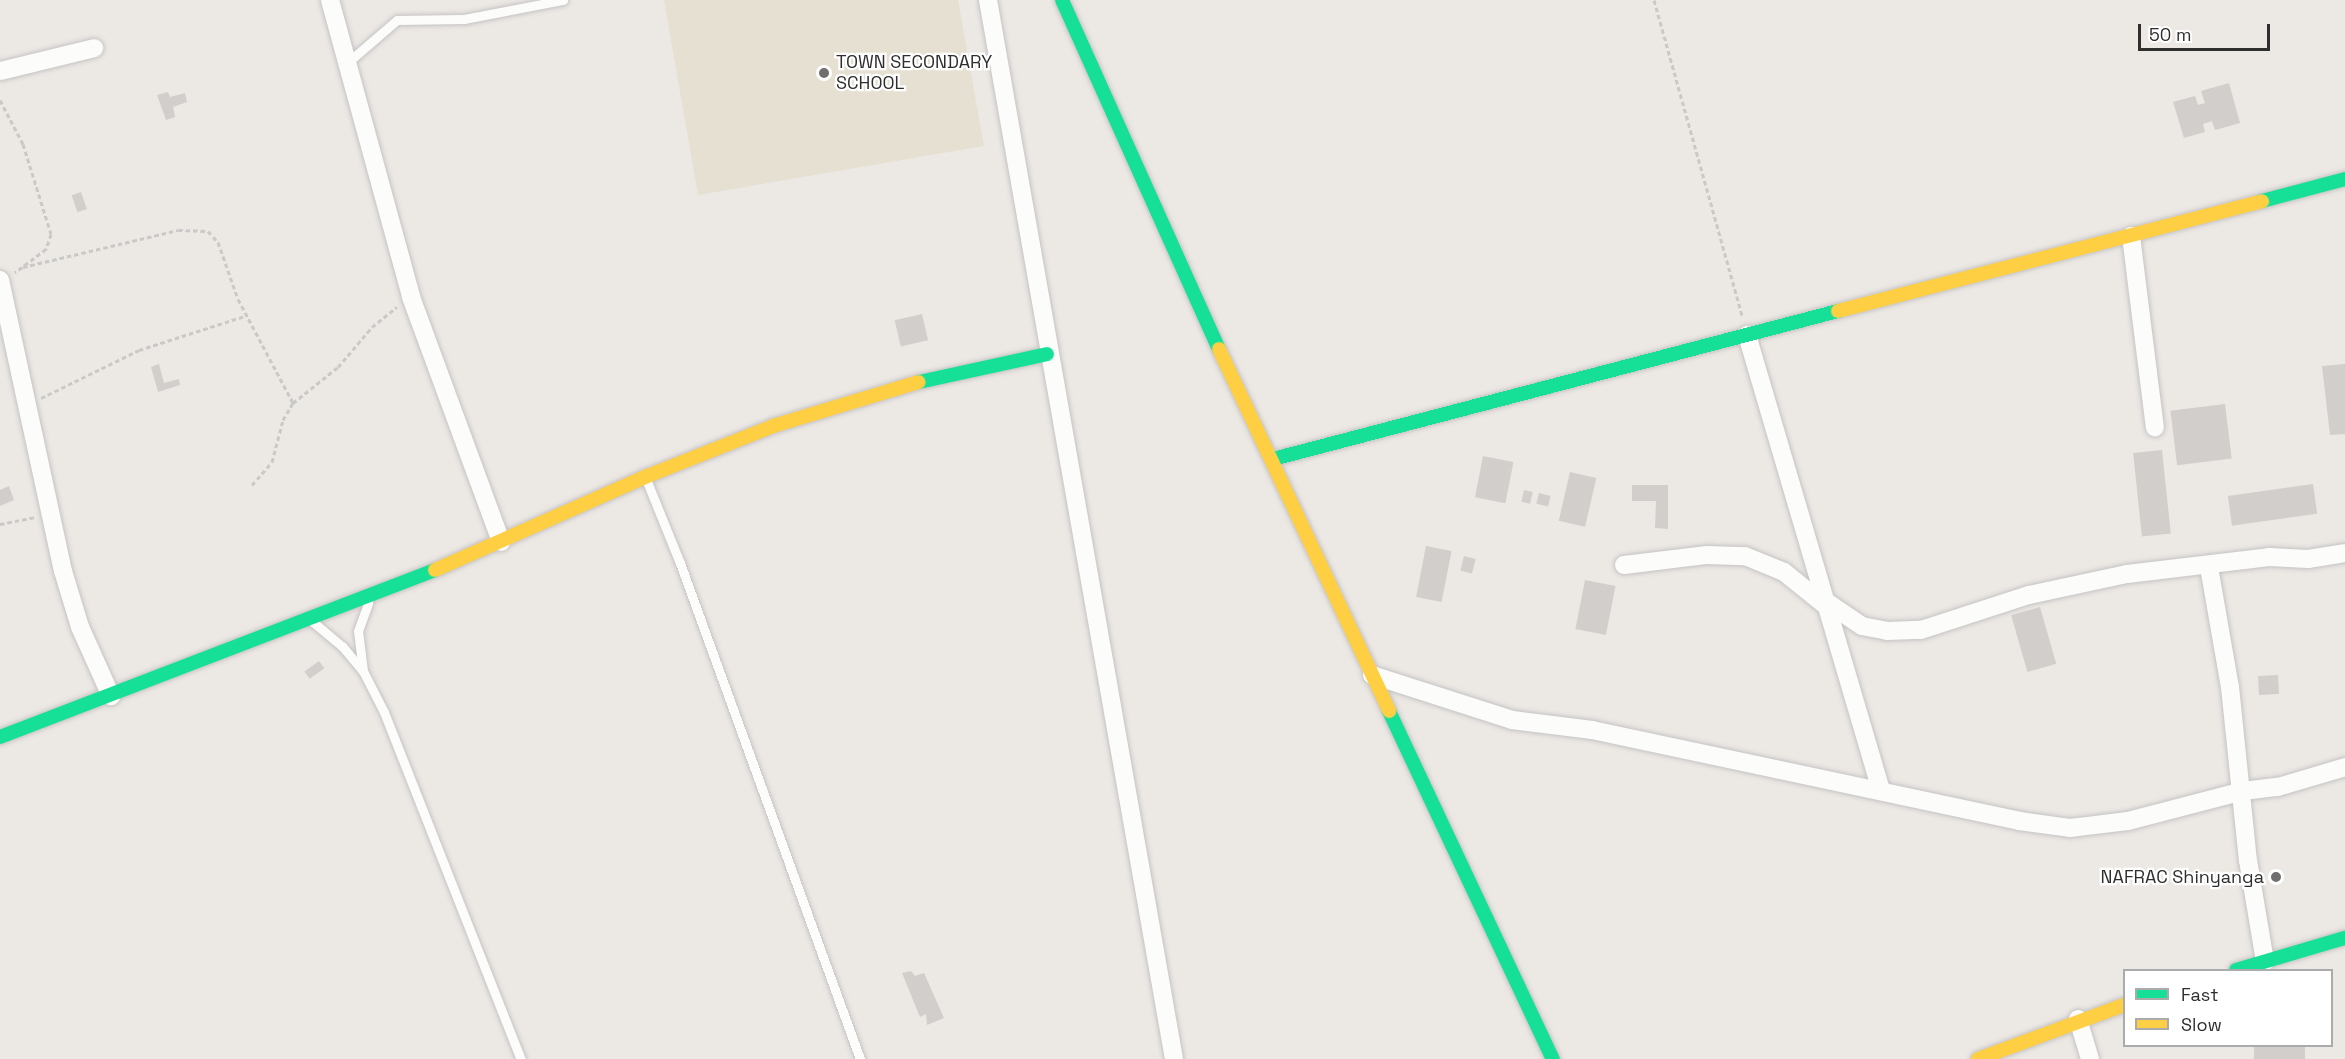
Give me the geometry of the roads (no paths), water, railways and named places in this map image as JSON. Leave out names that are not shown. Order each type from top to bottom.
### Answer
[{"type":"street","points":[[330,0],[411,297],[501,542]]},
{"type":"street","points":[[988,0],[1047,354],[1174,1059]]},
{"type":"street","points":[[1062,0],[1202,313],[1273,459],[1553,1059]]},
{"type":"street","points":[[0,71],[94,48]]},
{"type":"street","points":[[1273,459],[2345,179]]},
{"type":"street","points":[[2131,236],[2155,428]]},
{"type":"street","points":[[0,280],[72,604],[111,696]]},
{"type":"street","points":[[1748,335],[1881,790]]},
{"type":"street","points":[[0,737],[111,696],[306,618],[371,597],[645,477],[846,401],[1047,354]]},
{"type":"street","points":[[1624,565],[1707,555],[1745,556],[1784,572],[1829,606],[1862,626],[1887,631],[1921,630],[2064,586],[2127,574],[2209,567],[2269,558],[2308,559],[2345,553]]},
{"type":"street","points":[[2209,567],[2243,791],[2248,860],[2265,962]]},
{"type":"street","points":[[1372,675],[1512,720],[1592,730],[2019,821],[2089,828],[2243,791],[2278,787],[2345,767]]},
{"type":"street","points":[[2240,969],[2345,938]]},
{"type":"street","points":[[1978,1059],[2078,1019],[2123,1005]]},
{"type":"street","points":[[2078,1019],[2090,1059]]},
{"type":"lane","points":[[347,63],[397,20],[464,19],[563,0]]},
{"type":"lane","points":[[645,477],[680,563],[860,1059]]},
{"type":"lane","points":[[371,597],[358,630],[363,671],[450,871],[521,1059]]},
{"type":"lane","points":[[306,618],[329,633],[363,671]]},
{"type":"place","name":"TOWN SECONDARY SCHOOL","points":[[824,73]]},
{"type":"place","name":"NAFRAC Shinyanga","points":[[2276,877]]}]
